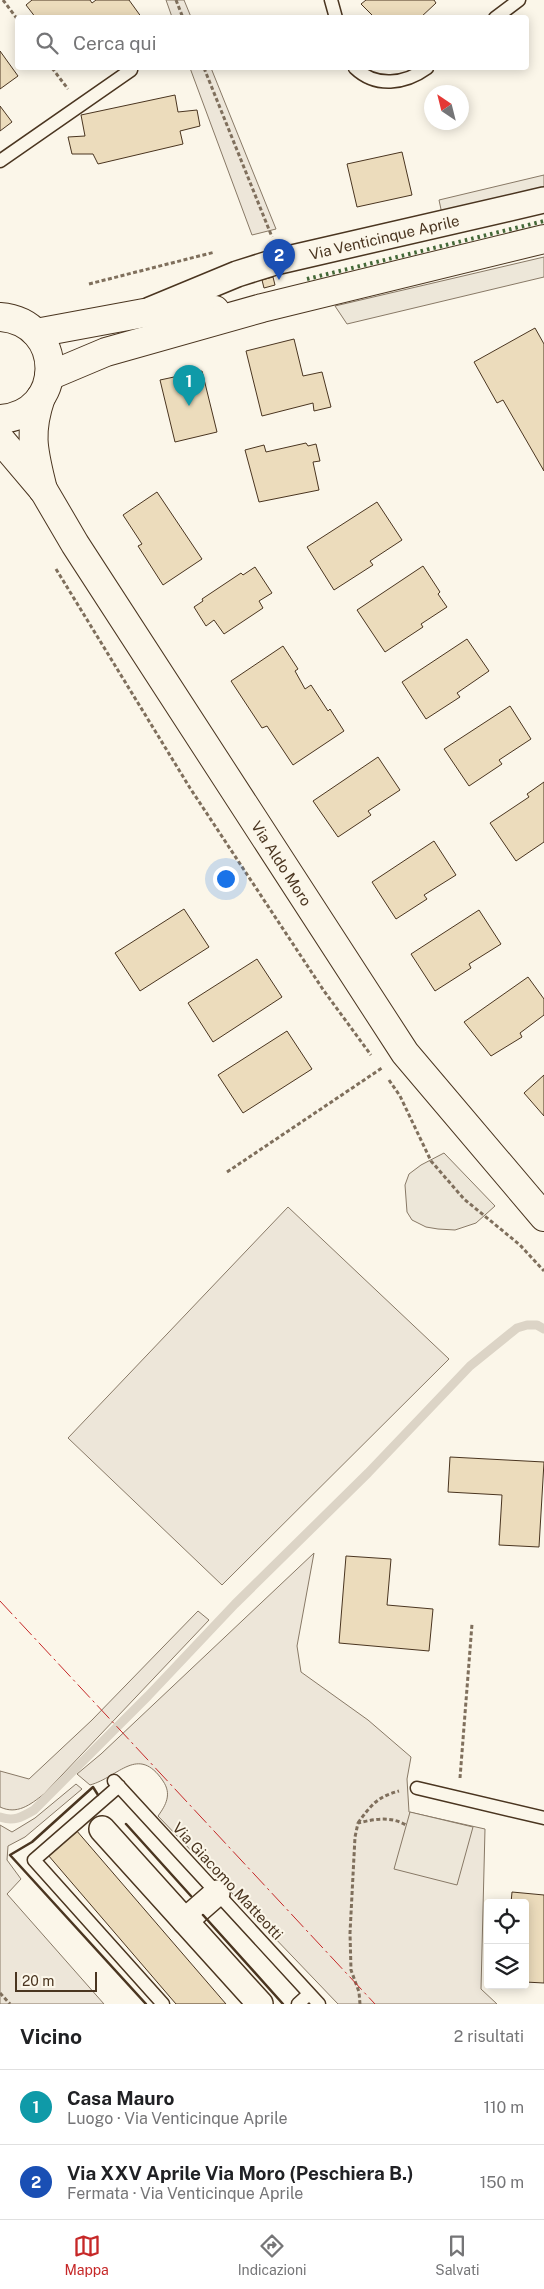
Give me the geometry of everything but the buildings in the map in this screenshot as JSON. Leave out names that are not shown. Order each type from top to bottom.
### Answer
[{"type":"street","name":"Via Venticinque Aprile","points":[[144,313],[237,274],[275,262],[544,200]]},
{"type":"street","name":"Via Venticinque Aprile","points":[[0,419],[22,414],[45,387],[106,352],[262,308],[544,239]]},
{"type":"street","name":"Via Venticinque Aprile","points":[[13,318],[262,308]]},
{"type":"street","name":"Via Aldo Moro","points":[[13,318],[44,342],[50,359],[45,387],[33,425],[32,438],[44,491]]},
{"type":"street","name":"Via Aldo Moro","points":[[0,439],[44,491],[75,544],[404,1053],[544,1217]]},
{"type":"street","points":[[102,1829],[260,2004]]},
{"type":"street","points":[[185,1921],[217,1892]]},
{"type":"lane","points":[[331,0],[335,15]]},
{"type":"lane","points":[[499,15],[519,0]]},
{"type":"lane","points":[[0,161],[131,70]]},
{"type":"lane","points":[[358,70],[371,79],[391,82],[406,79],[423,70]]},
{"type":"lane","name":"Via Giacomo Matteotti","points":[[163,2004],[34,1860],[116,1783],[319,2004]]},
{"type":"lane","points":[[417,1788],[544,1818]]},
{"type":"lane","points":[[298,2004],[310,1994]]},
{"type":"path","points":[[3,0],[15,16]]},
{"type":"path","points":[[176,0],[182,15]]},
{"type":"path","points":[[53,70],[80,106]]},
{"type":"path","points":[[205,70],[273,238]]},
{"type":"path","points":[[53,562],[60,577],[190,788],[324,991],[400,1096],[431,1161],[464,1199],[520,1245],[544,1271]]},
{"type":"path","points":[[227,1172],[404,1053]]},
{"type":"path","points":[[459,1798],[472,1624]]},
{"type":"path","points":[[360,2004],[359,1992],[352,1970],[350,1933],[355,1837],[358,1823],[374,1802],[384,1795],[417,1788]]},
{"type":"path","points":[[358,1823],[372,1819],[387,1819],[398,1820],[406,1825]]},
{"type":"path","points":[[0,1993],[10,2004]]},
{"type":"shaded area","points":[[166,0],[184,0],[190,15],[171,15]]},
{"type":"shaded area","points":[[191,70],[212,70],[276,229],[252,235]]},
{"type":"shaded area","points":[[544,175],[544,190],[442,214],[439,200]]},
{"type":"shaded area","points":[[544,257],[544,277],[347,324],[335,306]]},
{"type":"shaded area","points":[[444,1153],[495,1206],[476,1223],[455,1230],[426,1227],[412,1220],[407,1212],[405,1185],[409,1174],[421,1165]]},
{"type":"shaded area","points":[[288,1207],[449,1359],[222,1585],[68,1438]]},
{"type":"shaded area","points":[[314,1553],[297,1646],[301,1672],[368,1720],[411,1757],[407,1779],[409,1812],[485,1829],[481,1989],[497,2004],[338,2004],[158,1816],[167,1799],[167,1790],[163,1781],[154,1770],[145,1765],[128,1766],[90,1785],[77,1774],[101,1754]]},
{"type":"shaded area","points":[[198,1611],[209,1620],[44,1794],[23,1808],[12,1810],[0,1807],[0,1771],[29,1779],[92,1720]]},
{"type":"shaded area","points":[[76,1784],[82,1789],[25,1837],[8,1846],[7,1860],[21,1879],[7,1894],[104,2004],[0,2004],[0,1825],[12,1832],[35,1818]]},
{"type":"shaded area","points":[[410,1812],[473,1827],[457,1885],[394,1869]]},
{"type":"waterway","points":[[0,1817],[14,1819],[34,1810],[148,1696],[235,1604],[368,1473],[470,1366],[517,1328],[537,1325],[544,1329]]},
{"type":"hedge","points":[[307,279],[544,221]]},
{"type":"wall","points":[[98,1795],[93,1787],[32,1842],[10,1855],[146,2004]]},
{"type":"wall","points":[[126,1824],[191,1896]]},
{"type":"wall","points":[[203,1915],[283,2004]]},
{"type":"power","points":[[0,1601],[375,2004]]},
{"type":"place","name":"Via XXV Aprile Via Moro (Peschiera B.)","points":[[279,280]]},
{"type":"place","name":"Casa Mauro","points":[[189,406]]}]
